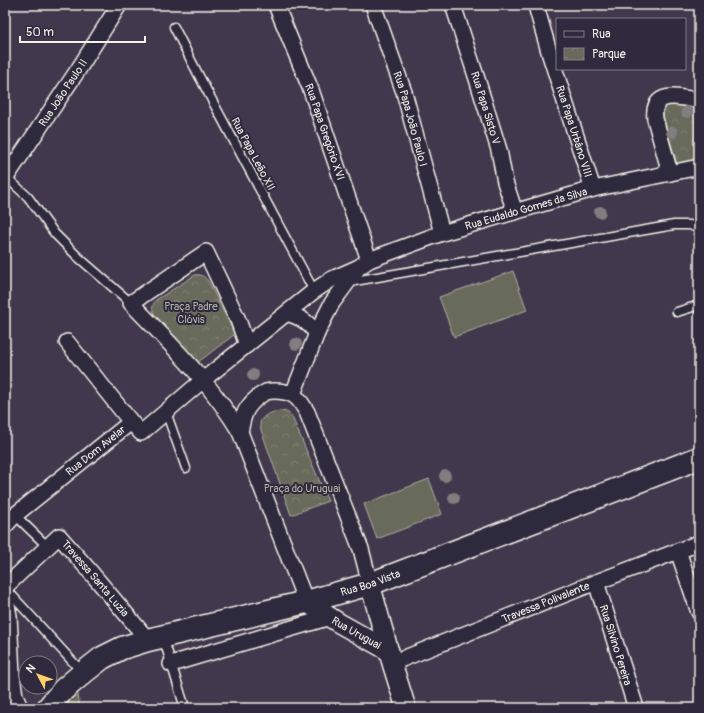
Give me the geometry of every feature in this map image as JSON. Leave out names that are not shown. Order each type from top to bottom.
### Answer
[{"type":"main road","name":"Rua Boa Vista","points":[[48,708],[63,690],[83,673],[102,658],[122,648],[306,602],[370,584],[699,458]]},
{"type":"street","name":"Rua João Paulo II","points":[[5,178],[78,70],[119,5]]},
{"type":"street","name":"Rua Papa Gregório XVI","points":[[276,5],[311,90],[364,264]]},
{"type":"street","name":"Rua Papa João Paulo I","points":[[374,5],[404,92],[442,234]]},
{"type":"street","name":"Rua Papa Sisto V","points":[[453,5],[497,143],[505,182],[515,212]]},
{"type":"street","name":"Rua Papa Urbâno VIII","points":[[536,5],[550,55],[593,189]]},
{"type":"street","points":[[670,173],[655,119],[654,112],[656,106],[660,100],[675,96],[699,101]]},
{"type":"street","name":"Rua Eudaldo Gomes da Silva","points":[[203,380],[314,291],[332,279],[364,264],[442,234],[593,189],[699,167]]},
{"type":"street","points":[[247,345],[238,320],[206,252],[131,303],[203,380],[228,413],[240,432],[306,602]]},
{"type":"street","points":[[293,394],[317,333],[332,303],[364,264]]},
{"type":"street","points":[[287,312],[301,318],[317,333]]},
{"type":"street","points":[[67,342],[131,422]]},
{"type":"street","name":"Rua Dom Avelar","points":[[10,521],[131,422],[140,433],[203,380]]},
{"type":"street","points":[[240,432],[243,417],[248,406],[256,398],[266,392],[279,391],[293,394],[301,402],[307,412],[360,549],[370,584]]},
{"type":"street","name":"Travessa Santa Luzia","points":[[5,588],[58,536],[155,639]]},
{"type":"street","name":"Travessa Polivalente","points":[[390,657],[699,543]]},
{"type":"street","points":[[678,551],[699,612]]},
{"type":"street","name":"Rua Silvino Pereira","points":[[596,582],[636,708]]},
{"type":"street","name":"Rua Uruguai","points":[[370,584],[390,657]]},
{"type":"street","points":[[5,593],[9,616],[12,674],[15,696],[20,708]]},
{"type":"street","name":"Rua Uruguai","points":[[306,602],[390,657]]},
{"type":"street","points":[[171,664],[330,617]]},
{"type":"street","points":[[390,657],[403,707]]},
{"type":"lane","name":"Rua Papa Leão XII","points":[[174,26],[198,74],[314,291]]},
{"type":"lane","points":[[5,178],[28,197],[55,234],[78,257],[131,303]]},
{"type":"lane","points":[[348,282],[674,225],[690,225],[699,230]]},
{"type":"lane","points":[[677,312],[699,305]]},
{"type":"lane","points":[[166,412],[186,468]]},
{"type":"lane","points":[[10,521],[47,546]]},
{"type":"lane","points":[[5,588],[83,673]]},
{"type":"lane","points":[[155,639],[171,664],[185,708]]},
{"type":"green space","points":[[669,103],[699,107],[699,159],[677,164],[664,120],[664,110]]},
{"type":"green space","points":[[513,271],[527,310],[454,337],[439,297]]},
{"type":"green space","name":"Praça Padre Clóvis","points":[[195,275],[202,276],[208,281],[235,334],[197,363],[155,315],[152,308],[156,300]]},
{"type":"green space","name":"Praça do Uruguai","points":[[280,411],[287,412],[292,417],[328,501],[291,515],[260,424],[261,420],[265,416]]},
{"type":"green space","points":[[429,479],[442,514],[377,539],[364,504]]},
{"type":"green space","points":[[77,688],[80,708],[54,708]]}]
